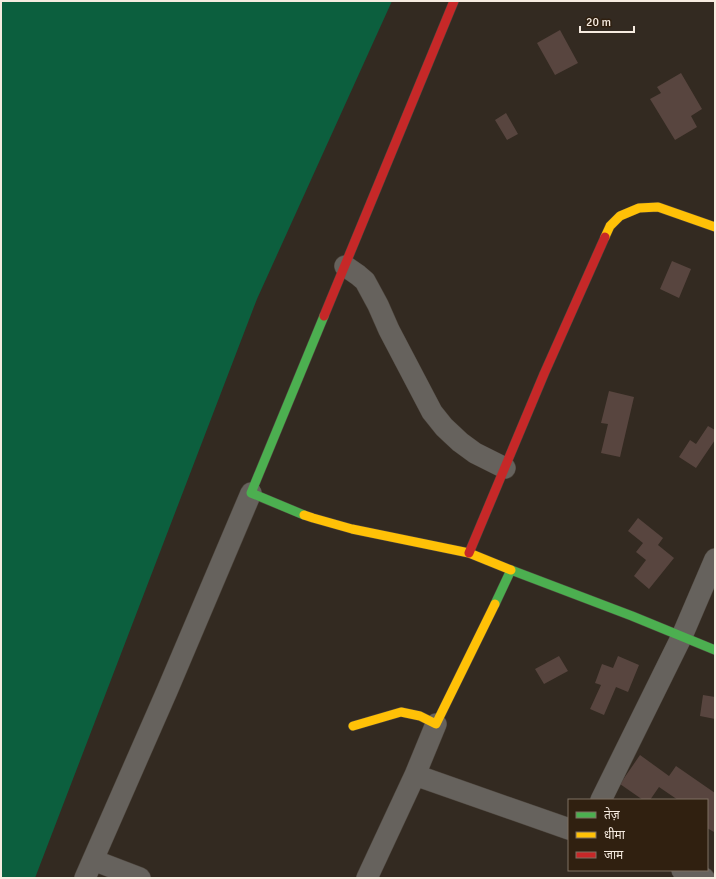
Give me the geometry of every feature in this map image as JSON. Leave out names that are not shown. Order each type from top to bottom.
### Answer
[{"type":"street","points":[[140,878],[89,869],[251,494],[454,1]]},
{"type":"street","points":[[469,553],[544,374],[610,226],[620,216],[639,208],[658,207],[715,227]]},
{"type":"street","points":[[345,266],[365,281],[432,412],[444,427],[460,442],[475,453],[505,468]]},
{"type":"street","points":[[251,494],[313,518],[352,529],[469,553],[715,650]]},
{"type":"street","points":[[601,799],[682,636],[715,559]]},
{"type":"street","points":[[367,878],[415,775],[436,724],[511,570]]},
{"type":"street","points":[[353,726],[401,712],[420,716],[436,724]]},
{"type":"street","points":[[415,775],[568,829]]},
{"type":"street","points":[[685,871],[704,878]]},
{"type":"green space","points":[[1,1],[392,1],[257,299],[35,878],[1,878]]},
{"type":"building","points":[[560,30],[578,63],[555,75],[537,43]]},
{"type":"building","points":[[681,73],[702,109],[691,116],[697,127],[675,140],[650,99],[661,93],[657,87]]},
{"type":"building","points":[[506,113],[518,134],[507,140],[495,120]]},
{"type":"building","points":[[672,261],[691,269],[679,298],[660,289]]},
{"type":"building","points":[[609,391],[634,397],[620,457],[601,453],[608,424],[601,423]]},
{"type":"building","points":[[708,426],[715,430],[715,440],[696,468],[679,457],[690,440],[696,444]]},
{"type":"building","points":[[638,518],[663,538],[658,545],[674,558],[649,589],[634,576],[646,560],[636,552],[643,543],[628,531]]},
{"type":"building","points":[[559,656],[568,671],[544,684],[535,669]]},
{"type":"building","points":[[618,656],[639,665],[628,692],[616,687],[604,715],[590,709],[601,685],[595,683],[602,664],[613,668]]},
{"type":"building","points":[[703,695],[715,697],[715,719],[700,716]]},
{"type":"building","points":[[640,755],[669,776],[676,766],[715,793],[715,830],[714,832],[708,829],[708,799],[677,799],[659,787],[651,799],[642,799],[620,784]]},
{"type":"traffic: fast","points":[[304,515],[251,493],[324,316]]},
{"type":"traffic: fast","points":[[495,604],[511,570],[632,616],[715,650]]},
{"type":"traffic: slow","points":[[605,237],[610,226],[620,216],[639,208],[658,207],[715,227]]},
{"type":"traffic: slow","points":[[304,515],[352,529],[469,553],[511,570]]},
{"type":"traffic: slow","points":[[353,726],[401,712],[420,716],[436,724],[495,604]]},
{"type":"traffic: jam","points":[[324,316],[454,1]]},
{"type":"traffic: jam","points":[[469,553],[544,374],[605,237]]}]
